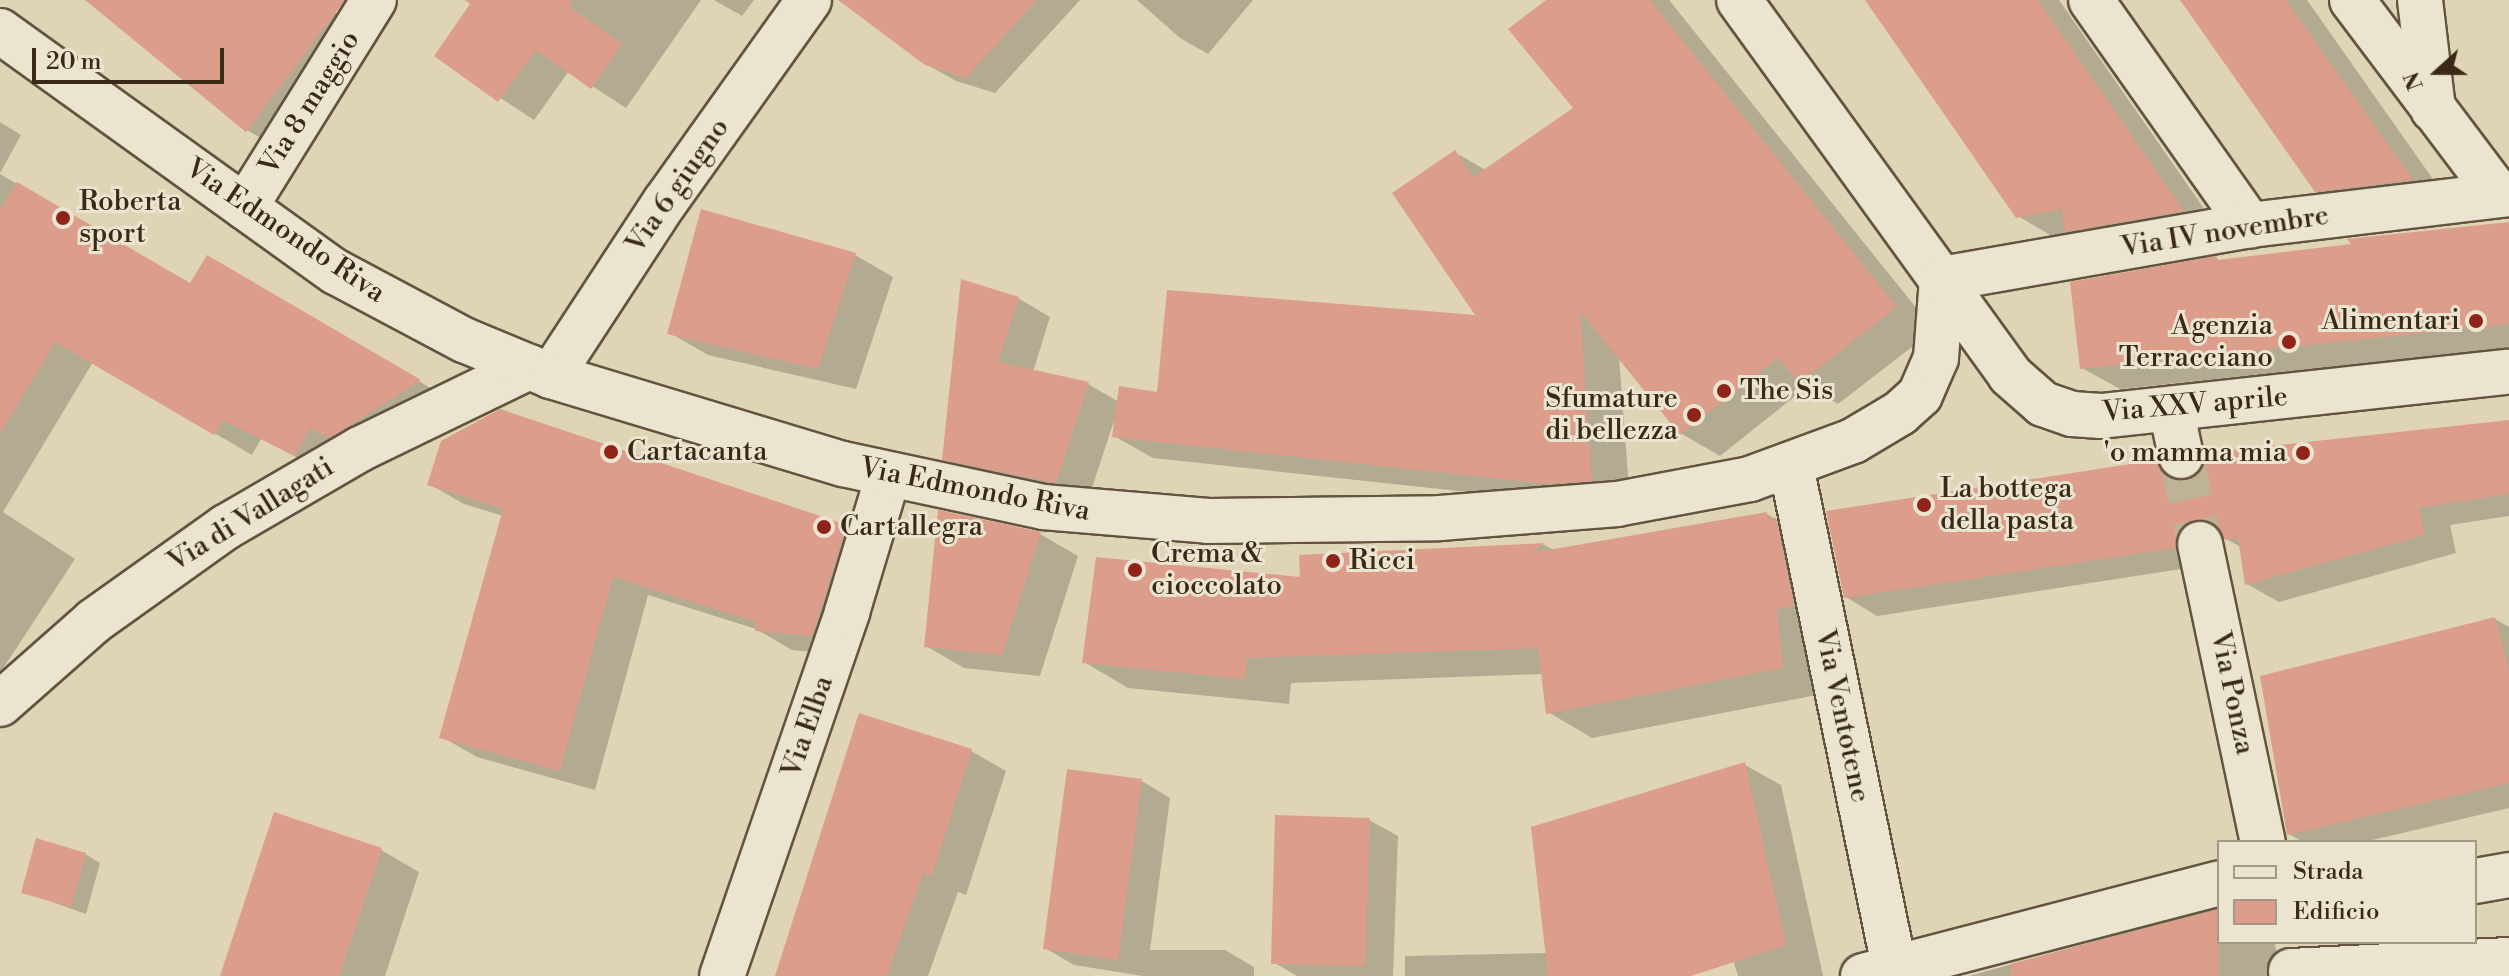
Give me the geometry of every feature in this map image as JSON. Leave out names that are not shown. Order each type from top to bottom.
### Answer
[{"type":"street","name":"Via 8 maggio","points":[[245,207],[374,0]]},
{"type":"street","name":"Via 6 giugno","points":[[540,372],[809,0]]},
{"type":"street","name":"Via XXV aprile","points":[[1739,0],[2010,375],[2043,404],[2072,414],[2101,416],[2509,372]]},
{"type":"street","points":[[2091,0],[2250,225]]},
{"type":"street","points":[[2352,0],[2433,109],[2504,195]]},
{"type":"street","points":[[2420,0],[2433,109]]},
{"type":"street","name":"Via Edmondo Riva","points":[[0,31],[245,207],[377,296],[540,372],[888,476],[1092,513],[1287,522],[1580,508],[1706,488],[1791,466],[1880,426],[1920,395],[1936,358],[1942,279]]},
{"type":"street","name":"Via IV novembre","points":[[1942,279],[2250,225],[2504,195]]},
{"type":"street","name":"Via di Vallagati","points":[[0,704],[94,621],[226,527],[360,449],[540,372]]},
{"type":"street","points":[[2171,409],[2181,456]]},
{"type":"street","name":"Via Ventotene","points":[[1791,466],[1878,971],[2217,884]]},
{"type":"street","name":"Via Elba","points":[[722,976],[847,612],[888,476]]},
{"type":"street","name":"Via Ponza","points":[[2200,544],[2263,840]]},
{"type":"street","points":[[2477,881],[2509,875]]},
{"type":"street","points":[[2289,963],[2509,960]]},
{"type":"building","points":[[85,0],[345,0],[246,132]]},
{"type":"building","points":[[465,0],[572,0],[568,6],[622,44],[591,89],[536,50],[498,102],[434,56],[470,4]]},
{"type":"building","points":[[838,0],[1037,0],[966,78],[925,65]]},
{"type":"building","points":[[1546,0],[1650,0],[1897,307],[1799,383],[1778,358],[1680,435],[1580,311],[1592,481],[1548,484],[1112,437],[1119,386],[1157,392],[1167,290],[1475,315],[1392,193],[1455,150],[1473,177],[1573,108],[1508,29]]},
{"type":"building","points":[[1865,0],[2038,0],[2184,211],[2064,232],[2062,209],[2016,218]]},
{"type":"building","points":[[2180,0],[2286,0],[2413,180],[2315,192]]},
{"type":"building","points":[[17,182],[190,283],[207,255],[421,380],[330,438],[310,428],[295,456],[223,420],[214,435],[55,342],[0,434],[0,210]]},
{"type":"building","points":[[701,209],[856,253],[818,369],[667,334]]},
{"type":"building","points":[[2509,222],[2509,324],[2080,369],[2070,282],[2216,256],[2218,260],[2351,244],[2347,239]]},
{"type":"building","points":[[961,279],[1019,297],[998,362],[1089,382],[1056,483],[942,460]]},
{"type":"building","points":[[500,409],[847,525],[812,636],[755,631],[757,622],[613,577],[560,771],[439,738],[503,509],[427,485],[441,441]]},
{"type":"building","points":[[2509,420],[2509,494],[2419,508],[2425,535],[2245,585],[2238,538],[2225,540],[2218,527],[2196,519],[2183,526],[2176,548],[1844,598],[1826,511],[2156,460],[2163,473],[2185,481],[2198,474],[2205,453]]},
{"type":"building","points":[[938,510],[1041,532],[1002,655],[924,647]]},
{"type":"building","points":[[1767,512],[1768,519],[1776,518],[1794,606],[1777,609],[1783,668],[1546,714],[1538,648],[1247,658],[1245,679],[1082,663],[1096,557],[1300,577],[1299,555],[1545,543],[1531,553]]},
{"type":"building","points":[[2495,617],[2509,671],[2509,783],[2287,835],[2260,676]]},
{"type":"building","points":[[859,713],[972,749],[932,876],[923,873],[887,976],[775,976]]},
{"type":"building","points":[[1745,762],[1786,945],[1691,976],[1548,976],[1531,827]]},
{"type":"building","points":[[1067,769],[1142,779],[1118,960],[1043,949]]},
{"type":"building","points":[[274,812],[382,848],[339,976],[220,976]]},
{"type":"building","points":[[1275,815],[1370,818],[1365,966],[1271,964]]},
{"type":"building","points":[[36,838],[86,853],[71,907],[21,893]]},
{"type":"building","points":[[2217,910],[2219,976],[2011,976],[2010,964]]},
{"type":"tunnel","points":[[2181,456],[2200,544]]},
{"type":"place","name":"Roberta sport","points":[[63,218]]},
{"type":"place","name":"Alimentari","points":[[2476,321]]},
{"type":"place","name":"Agenzia Terracciano","points":[[2289,342]]},
{"type":"place","name":"The Sis","points":[[1724,391]]},
{"type":"place","name":"Sfumature di bellezza","points":[[1694,415]]},
{"type":"place","name":"Cartacanta","points":[[611,452]]},
{"type":"place","name":"'o mamma mia","points":[[2303,453]]},
{"type":"place","name":"La bottega della pasta","points":[[1924,505]]},
{"type":"place","name":"Cartallegra","points":[[824,527]]},
{"type":"place","name":"Ricci","points":[[1333,561]]},
{"type":"place","name":"Crema & cioccolato","points":[[1135,570]]}]
